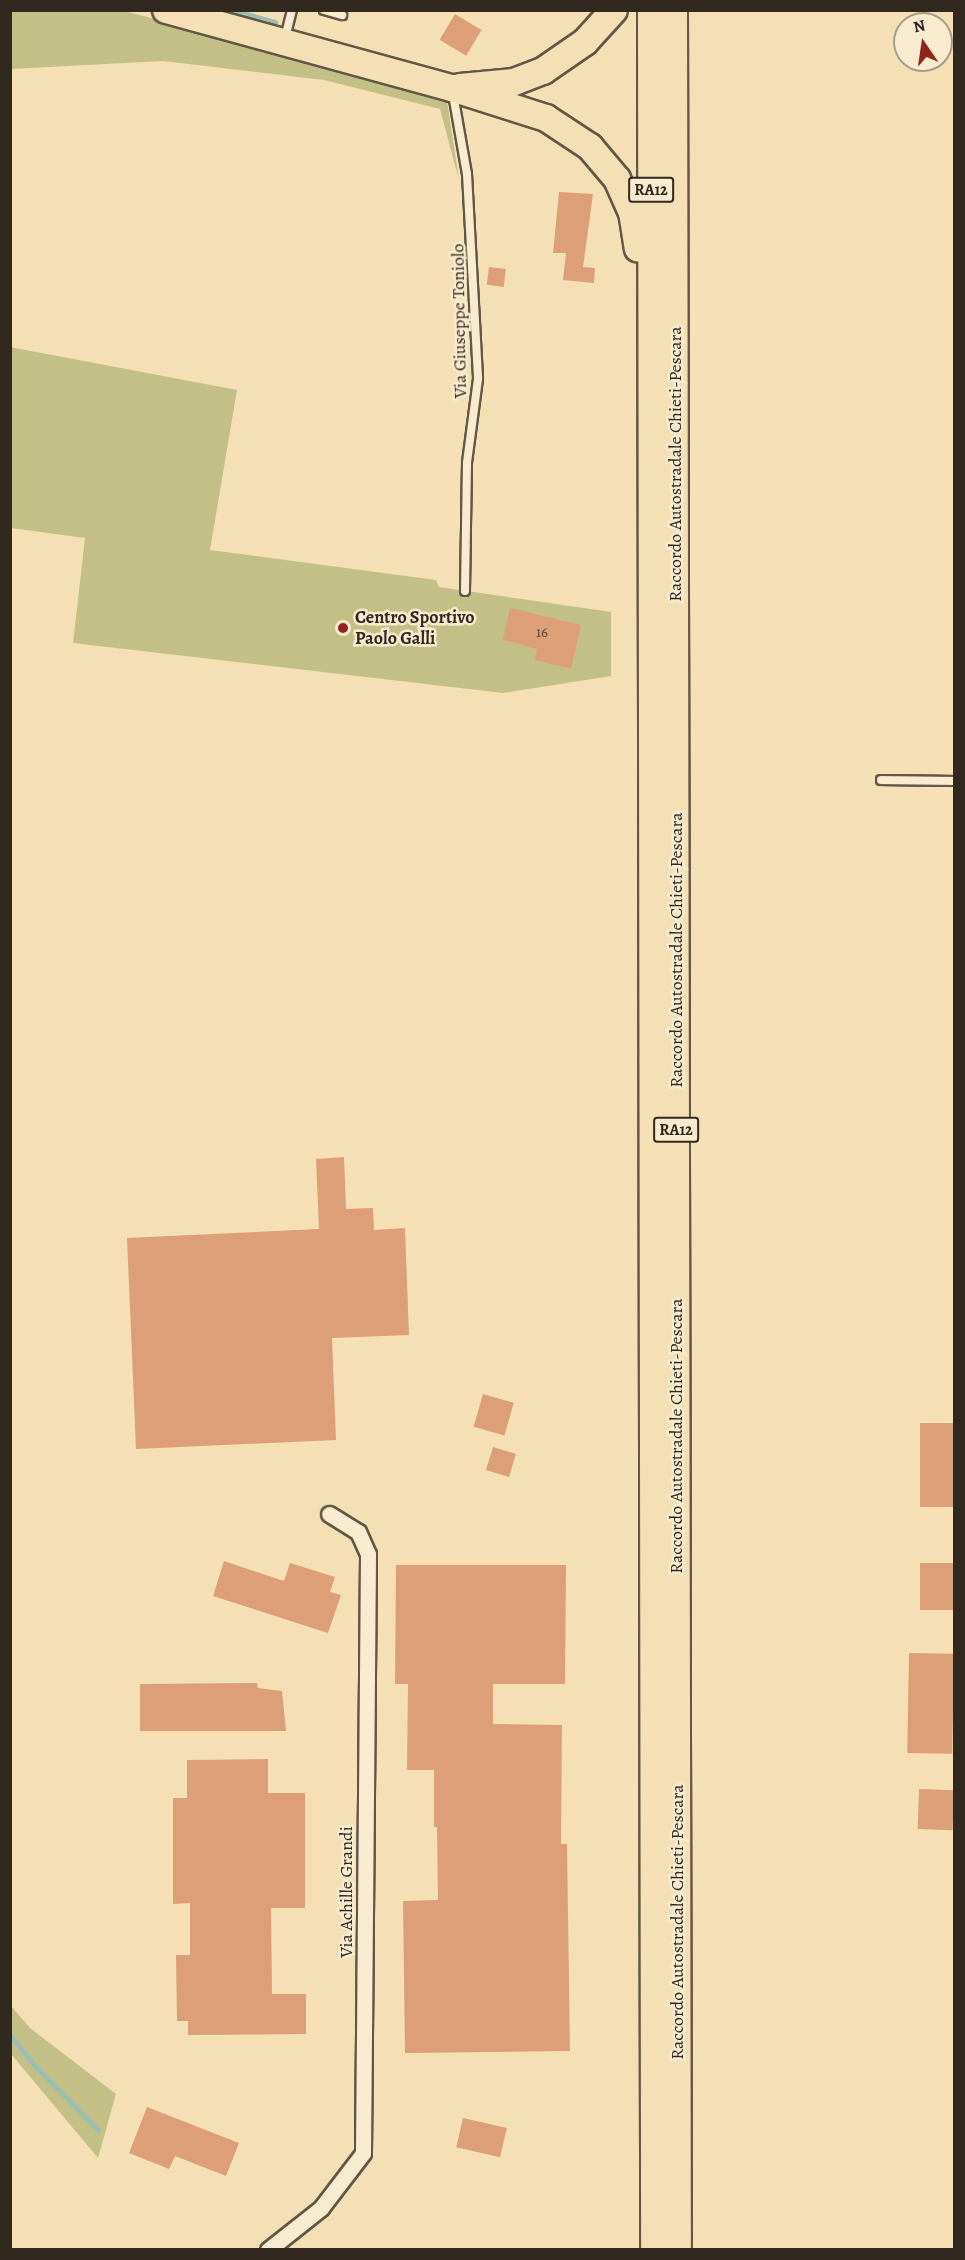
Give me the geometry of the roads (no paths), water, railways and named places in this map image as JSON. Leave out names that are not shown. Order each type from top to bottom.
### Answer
[{"type":"highway","points":[[166,10],[452,87],[546,118],[579,138],[612,172],[628,200],[638,235],[639,344],[651,369]]},
{"type":"highway","points":[[452,87],[514,82],[543,71],[574,52],[614,10]]},
{"type":"highway","name":"Raccordo Autostradale Chieti-Pescara","points":[[651,10],[654,2250]]},
{"type":"highway","name":"Raccordo Autostradale Chieti-Pescara","points":[[674,10],[678,2250]]},
{"type":"street","name":"Via Achille Grandi","points":[[268,2250],[321,2208],[363,2153],[368,1554],[358,1532],[329,1514]]},
{"type":"lane","points":[[284,43],[292,10]]},
{"type":"lane","points":[[324,10],[342,15]]},
{"type":"lane","points":[[574,52],[602,10]]},
{"type":"lane","name":"Via Giuseppe Toniolo","points":[[452,87],[467,174],[478,379],[467,463],[465,591]]},
{"type":"lane","points":[[881,780],[954,781]]},
{"type":"waterway","points":[[232,10],[275,22]]},
{"type":"waterway","points":[[10,2035],[34,2065],[98,2130]]},
{"type":"place","name":"Centro Sportivo Paolo Galli","points":[[343,628]]}]
